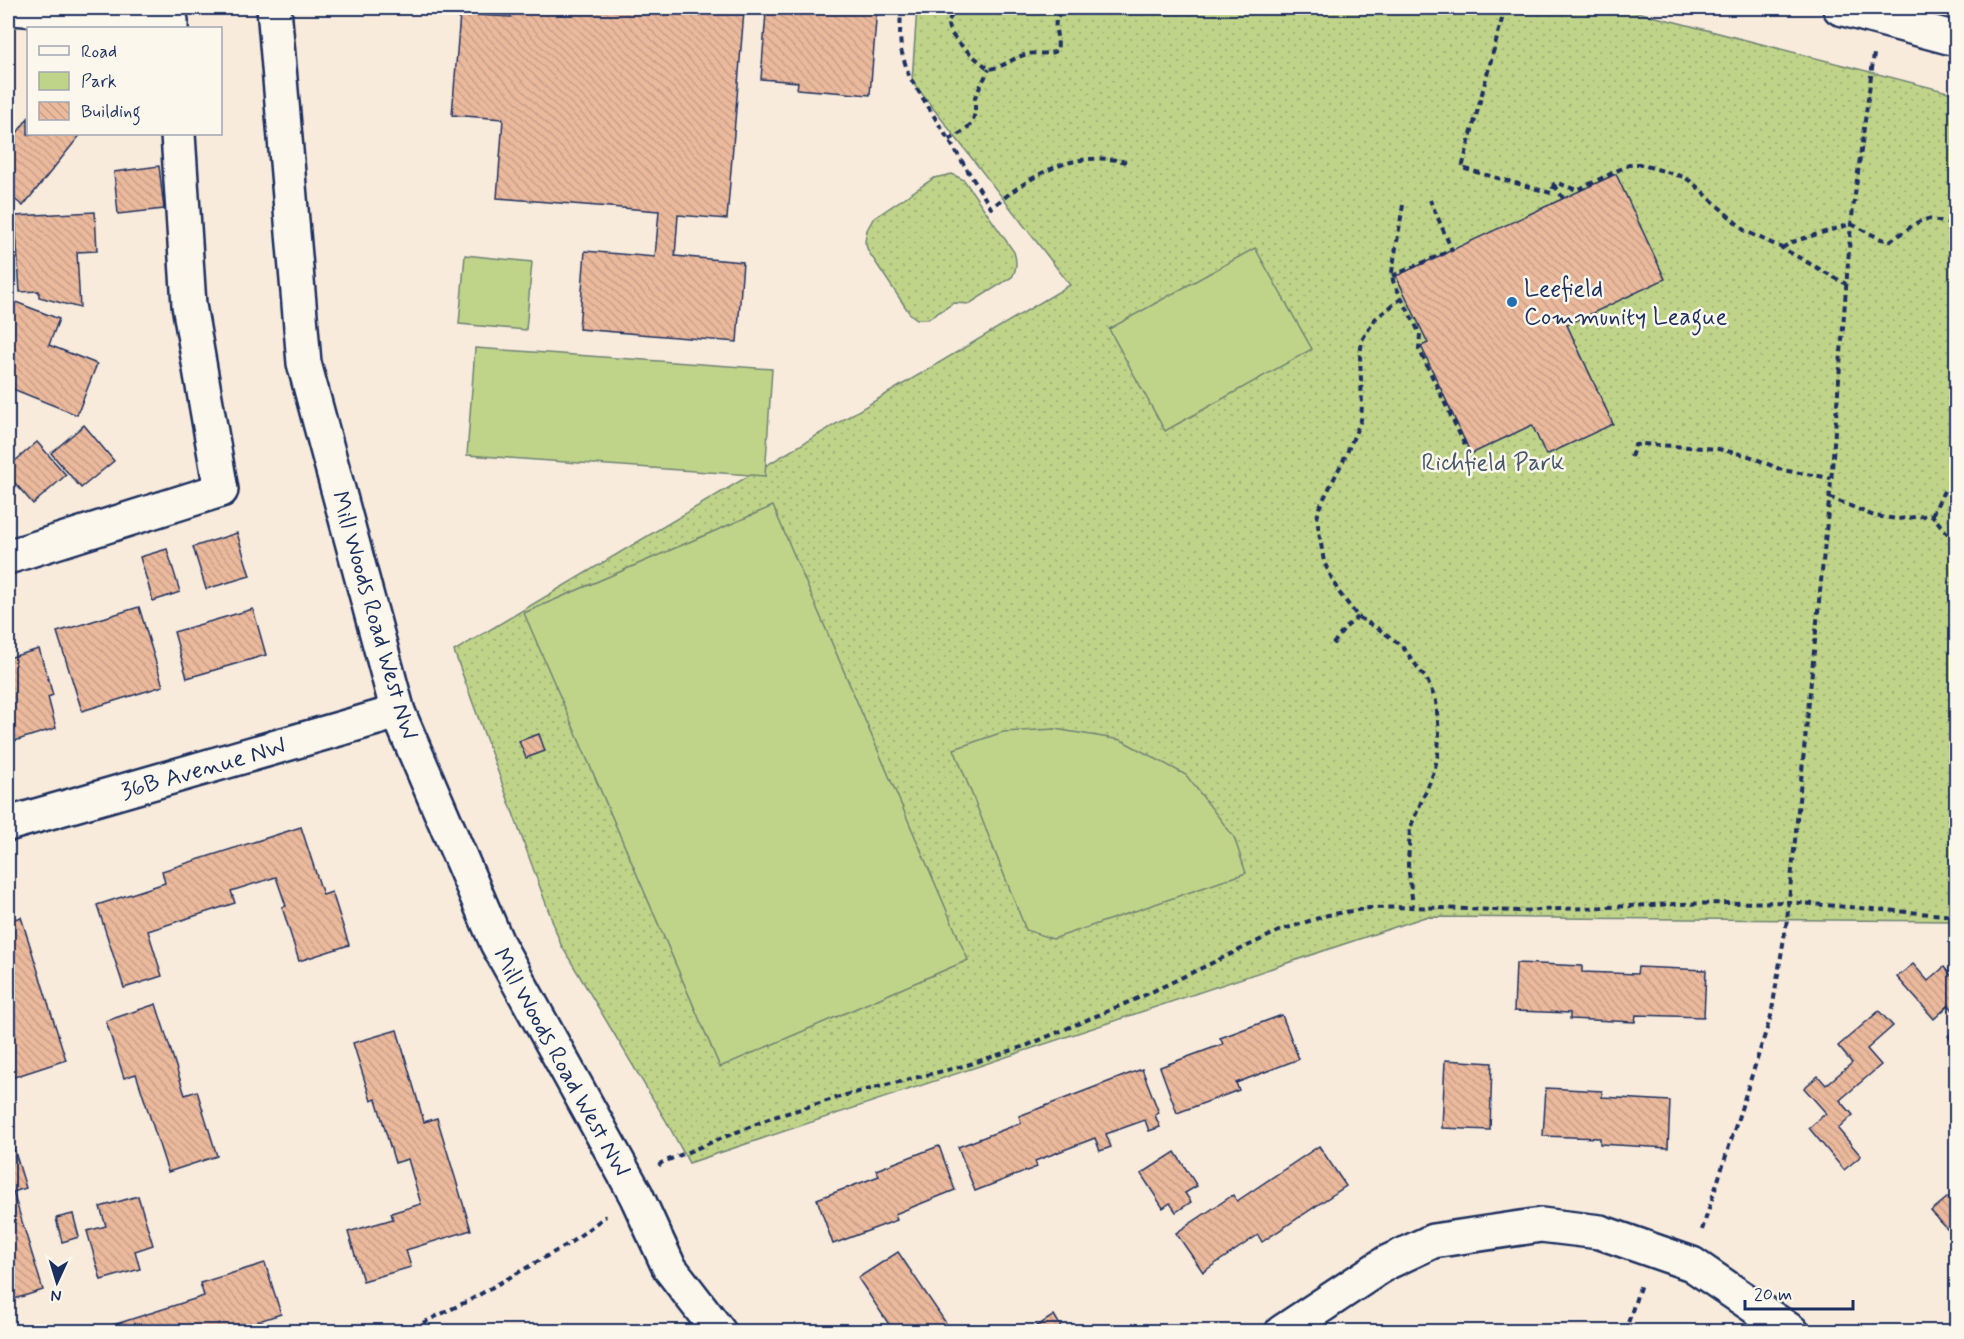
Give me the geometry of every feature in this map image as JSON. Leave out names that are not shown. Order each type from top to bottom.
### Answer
[{"type":"street","points":[[13,8],[171,21],[171,27]]},
{"type":"street","name":"Mill Woods Road West NW","points":[[274,8],[304,363],[398,712],[497,943],[636,1196],[669,1267],[719,1332]]},
{"type":"street","points":[[1840,8],[1956,39]]},
{"type":"street","points":[[8,557],[221,490],[189,305],[178,135]]},
{"type":"street","name":"36B Avenue NW","points":[[8,824],[398,712]]},
{"type":"street","points":[[1281,1332],[1386,1263],[1433,1241],[1541,1225],[1600,1232],[1692,1264],[1792,1332]]},
{"type":"path","points":[[901,8],[900,34],[904,63],[909,76],[991,208],[1019,185],[1058,166],[1098,157],[1126,162]]},
{"type":"path","points":[[960,8],[950,19],[949,27],[965,48],[989,69]]},
{"type":"path","points":[[989,69],[1005,66],[1027,54],[1048,55],[1057,51],[1056,18],[1065,8]]},
{"type":"path","points":[[1505,8],[1462,168],[1551,193],[1554,184]]},
{"type":"path","points":[[1702,1230],[1772,1016],[1788,902],[1831,478],[1851,224],[1874,53]]},
{"type":"path","points":[[949,140],[972,123],[975,113],[975,97],[989,69]]},
{"type":"path","points":[[1554,184],[1558,183],[1577,190],[1631,164],[1648,166],[1684,177],[1745,231],[1782,248],[1845,284]]},
{"type":"path","points":[[1554,184],[1563,198]]},
{"type":"path","points":[[1392,276],[1452,250],[1430,200]]},
{"type":"path","points":[[1403,206],[1392,276],[1420,334],[1419,349],[1473,462],[1477,460]]},
{"type":"path","points":[[1782,248],[1792,242],[1851,224],[1890,241],[1918,222],[1928,219],[1956,225]]},
{"type":"path","points":[[1402,298],[1376,319],[1362,340],[1360,420],[1356,435],[1317,513],[1326,568],[1338,591],[1358,617],[1401,646],[1427,680],[1436,701],[1438,754],[1434,772],[1410,828],[1408,865],[1413,907]]},
{"type":"path","points":[[1631,457],[1635,445],[1642,444],[1718,449],[1749,456],[1782,470],[1831,478]]},
{"type":"path","points":[[1932,515],[1945,489]]},
{"type":"path","points":[[1829,497],[1874,516],[1898,519],[1932,515]]},
{"type":"path","points":[[1932,515],[1956,544]]},
{"type":"path","points":[[1334,644],[1346,627],[1358,617]]},
{"type":"path","points":[[405,1332],[470,1300],[570,1244],[636,1196],[661,1163],[771,1118],[846,1095],[967,1065],[1028,1045],[1105,1014],[1281,930],[1328,915],[1369,908],[1413,907],[1518,911],[1788,902],[1956,916]]},
{"type":"path","points":[[1625,1332],[1642,1283]]},
{"type":"green space","name":"Richfield Park","points":[[917,8],[1621,8],[1956,94],[1956,921],[1425,917],[689,1163],[561,945],[454,651],[1070,285],[912,81]]},
{"type":"green space","points":[[952,174],[964,180],[1014,252],[1016,268],[1012,277],[969,304],[954,303],[928,319],[917,319],[910,314],[868,251],[865,242],[867,230],[873,219],[934,178]]},
{"type":"green space","points":[[1255,248],[1312,349],[1165,431],[1109,329]]},
{"type":"green space","points":[[465,255],[532,262],[526,330],[459,324]]},
{"type":"green space","points":[[475,348],[772,369],[765,476],[467,455]]},
{"type":"green space","points":[[773,506],[968,960],[720,1067],[524,613]]},
{"type":"green space","points":[[1055,729],[1121,740],[1186,775],[1234,837],[1246,873],[1053,939],[1026,930],[954,749],[1003,732]]},
{"type":"building","points":[[512,8],[877,8],[870,95],[797,89],[798,82],[761,79],[766,12],[744,11],[727,219],[678,215],[675,256],[743,262],[737,342],[579,329],[585,251],[655,257],[659,211],[497,198],[503,119],[452,115],[460,14],[511,17]]},
{"type":"building","points":[[27,119],[27,135],[80,135],[23,206],[8,194],[8,125],[17,133]]},
{"type":"building","points":[[159,166],[164,209],[118,214],[114,172]]},
{"type":"building","name":"Leefield Community League","points":[[1616,174],[1665,279],[1567,325],[1613,424],[1546,455],[1532,425],[1471,454],[1421,346],[1428,343],[1396,276]]},
{"type":"building","points":[[95,212],[97,251],[77,252],[80,308],[39,297],[39,291],[20,292],[15,216]]},
{"type":"building","points":[[8,299],[59,319],[49,345],[97,364],[77,415],[8,387]]},
{"type":"building","points":[[84,425],[114,461],[81,488],[51,453]]},
{"type":"building","points":[[37,442],[66,475],[33,504],[8,475],[8,467]]},
{"type":"building","points":[[237,533],[250,576],[206,589],[193,547]]},
{"type":"building","points":[[167,549],[180,592],[153,601],[140,557]]},
{"type":"building","points":[[139,607],[163,686],[82,711],[57,632]]},
{"type":"building","points":[[253,609],[266,655],[187,678],[174,632]]},
{"type":"building","points":[[39,649],[53,695],[48,697],[56,728],[8,743],[8,658]]},
{"type":"building","points":[[539,734],[545,751],[526,758],[519,741]]},
{"type":"building","points":[[301,827],[323,895],[332,892],[349,945],[299,961],[282,907],[286,906],[276,877],[231,891],[235,903],[148,931],[162,976],[124,988],[97,905],[165,883],[162,871]]},
{"type":"building","points":[[21,917],[66,1060],[8,1079],[8,1036],[15,1033],[8,1009],[8,921]]},
{"type":"building","points":[[1516,963],[1582,966],[1582,972],[1637,974],[1638,967],[1706,970],[1704,1017],[1636,1015],[1635,1022],[1570,1019],[1570,1013],[1514,1011]]},
{"type":"building","points":[[1913,964],[1928,981],[1944,967],[1956,981],[1956,1014],[1949,1005],[1934,1019],[1897,977]]},
{"type":"building","points":[[156,1004],[185,1095],[197,1091],[217,1156],[168,1172],[136,1074],[124,1078],[106,1021]]},
{"type":"building","points":[[1879,1011],[1893,1026],[1867,1049],[1881,1065],[1840,1100],[1853,1115],[1838,1129],[1861,1156],[1844,1170],[1809,1128],[1826,1113],[1804,1088],[1818,1076],[1826,1085],[1852,1063],[1838,1046]]},
{"type":"building","points":[[1282,1015],[1299,1059],[1236,1083],[1239,1090],[1177,1113],[1160,1067],[1223,1044],[1220,1038]]},
{"type":"building","points":[[1956,1029],[1956,1045],[1948,1036]]},
{"type":"building","points":[[397,1030],[424,1122],[437,1118],[471,1230],[406,1250],[411,1267],[363,1281],[348,1232],[393,1219],[391,1213],[421,1204],[408,1159],[395,1163],[376,1099],[371,1101],[353,1043]]},
{"type":"building","points":[[1445,1060],[1492,1063],[1490,1130],[1442,1128]]},
{"type":"building","points":[[1142,1069],[1159,1113],[1155,1115],[1160,1127],[1149,1131],[1145,1120],[1106,1134],[1111,1147],[1100,1151],[1095,1138],[1035,1161],[1037,1167],[975,1191],[958,1147],[1021,1123],[1019,1116]]},
{"type":"building","points":[[1546,1088],[1602,1091],[1602,1097],[1670,1101],[1668,1148],[1600,1144],[1600,1138],[1543,1136]]},
{"type":"building","points":[[8,1129],[26,1188],[13,1192],[43,1290],[8,1301]]},
{"type":"building","points":[[939,1146],[955,1190],[895,1214],[897,1220],[833,1244],[817,1199],[879,1176],[876,1170]]},
{"type":"building","points":[[1319,1146],[1346,1186],[1262,1242],[1258,1235],[1203,1272],[1176,1233],[1233,1195],[1237,1201]]},
{"type":"building","points":[[1175,1152],[1197,1186],[1185,1193],[1191,1202],[1176,1212],[1170,1203],[1163,1208],[1141,1174]]},
{"type":"building","points":[[138,1196],[153,1245],[135,1251],[140,1269],[101,1280],[87,1231],[106,1226],[100,1207]]},
{"type":"building","points":[[1948,1197],[1956,1207],[1956,1239],[1931,1211]]},
{"type":"building","points":[[73,1214],[79,1237],[62,1242],[56,1218]]},
{"type":"building","points":[[898,1252],[952,1332],[894,1332],[858,1278]]},
{"type":"building","points":[[265,1263],[281,1314],[224,1332],[115,1332],[113,1325],[204,1296],[200,1283]]},
{"type":"building","points":[[1054,1315],[1064,1332],[1028,1332]]},
{"type":"place","name":"Leefield Community League","points":[[1512,302]]}]
